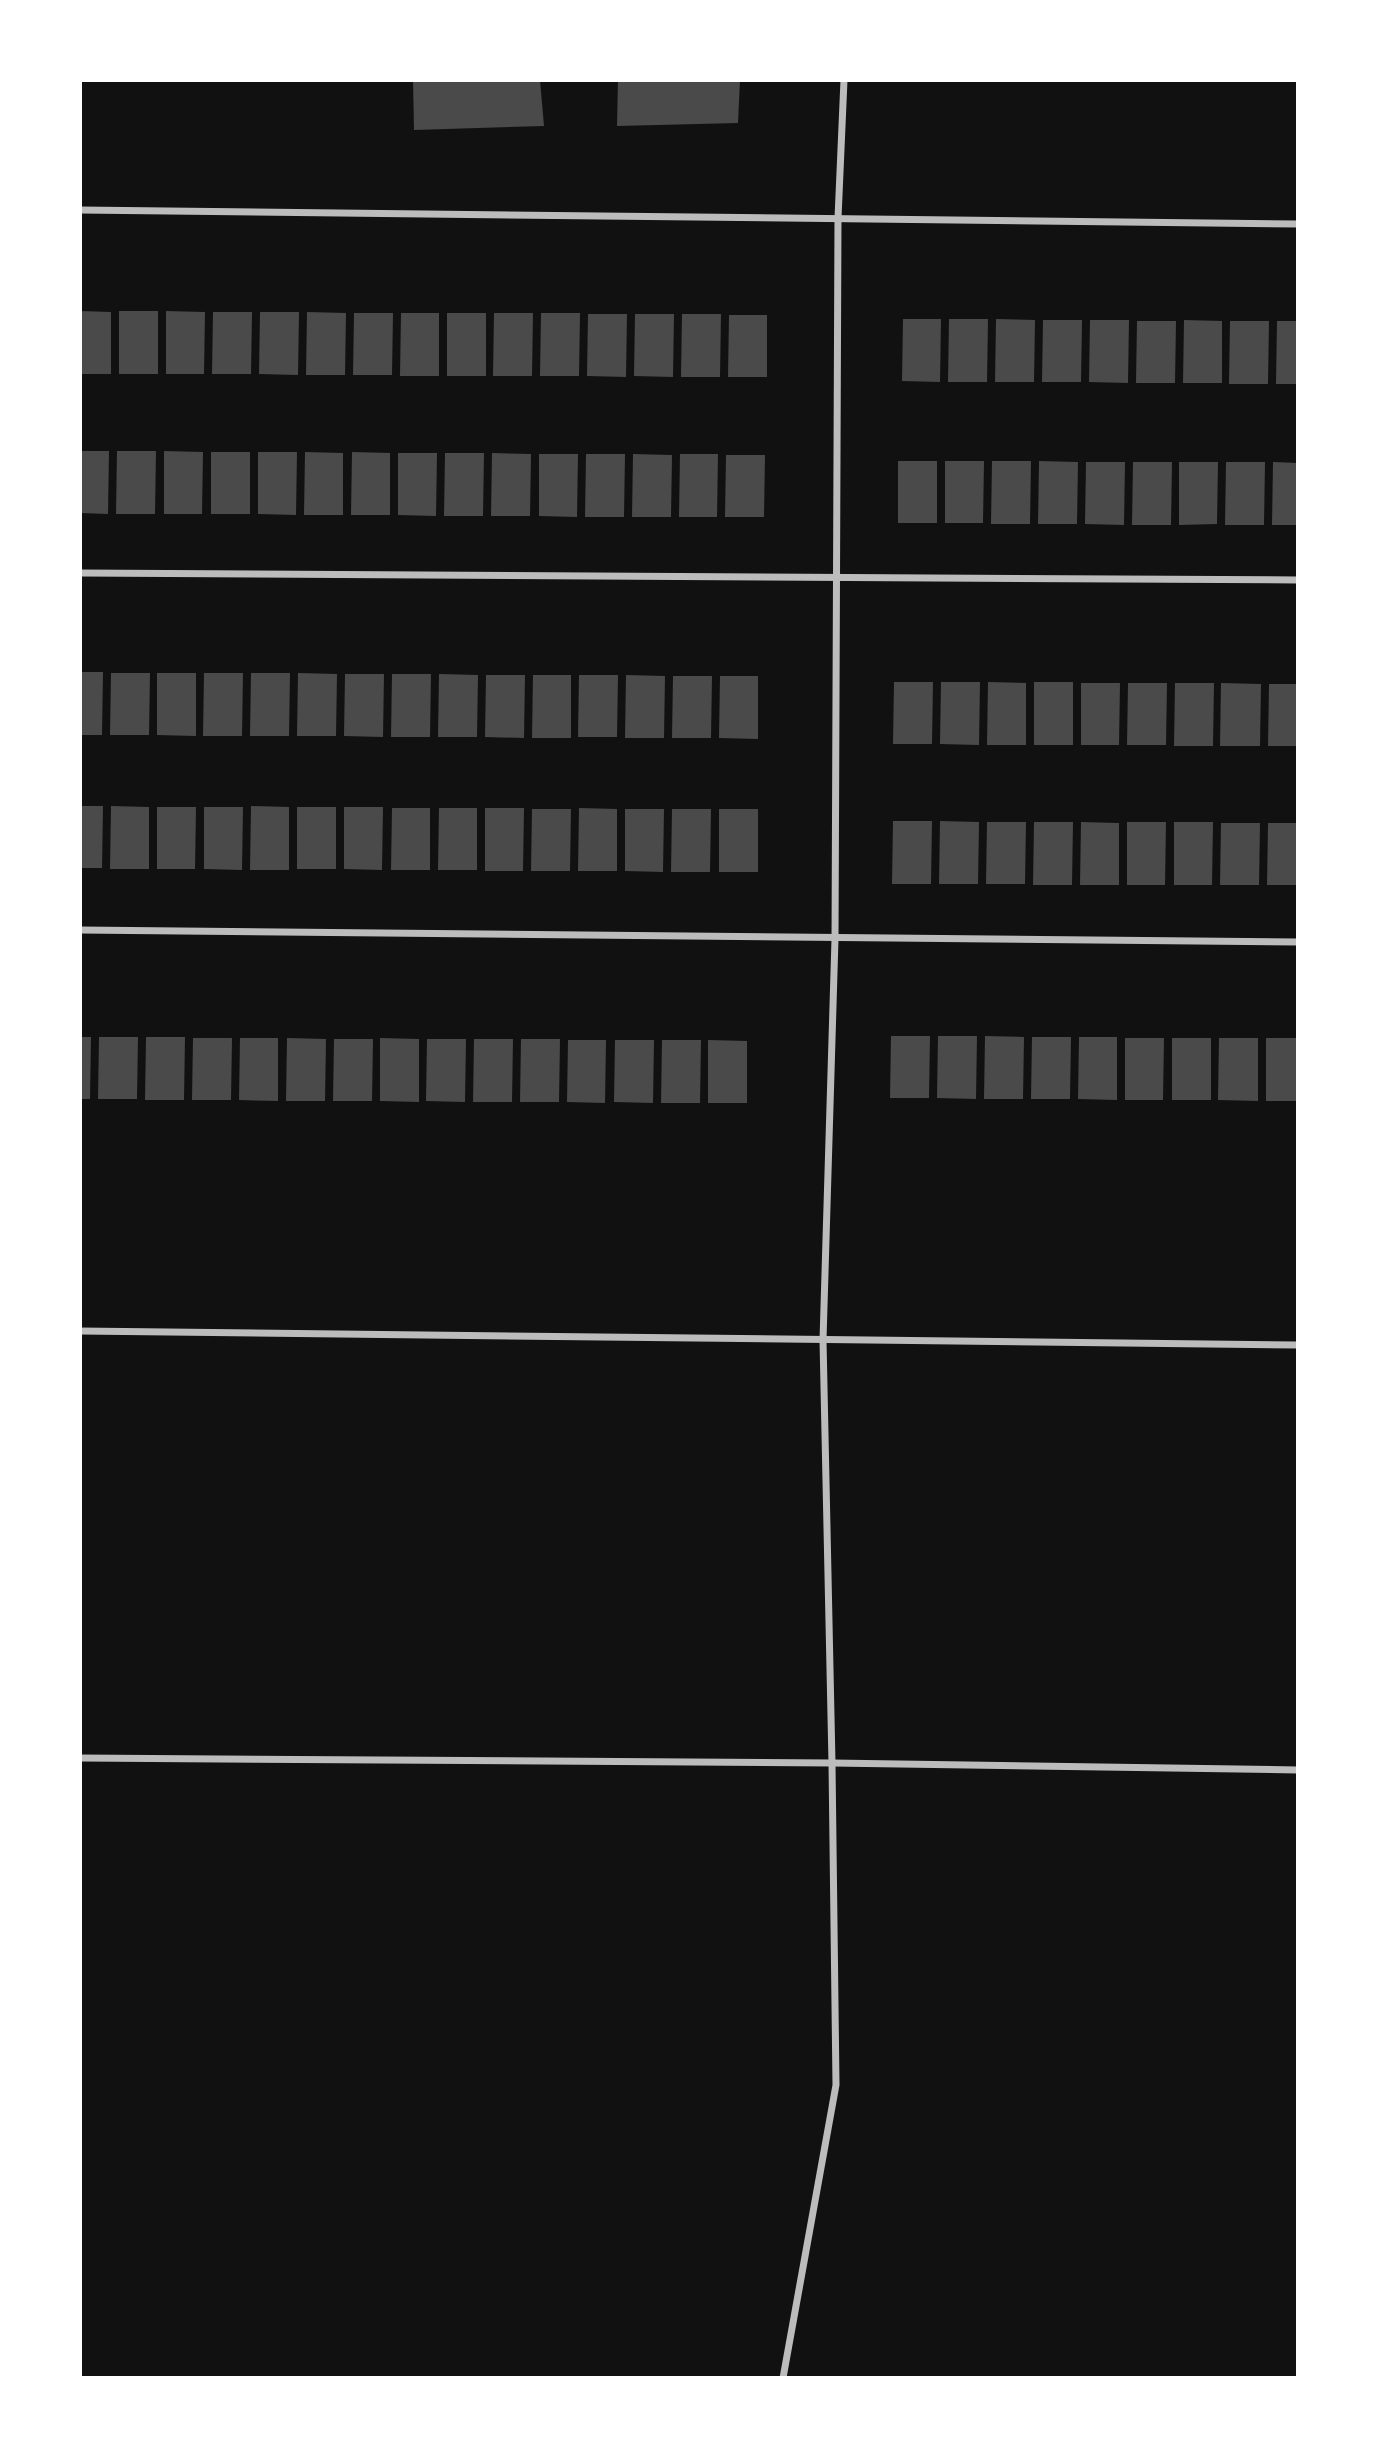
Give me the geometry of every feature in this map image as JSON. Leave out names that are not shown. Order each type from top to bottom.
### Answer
[{"type":"street","points":[[783,2378],[836,2085],[823,1340],[835,939],[838,218],[844,80]]},
{"type":"street","points":[[80,210],[1297,224]]},
{"type":"street","points":[[80,573],[1297,580]]},
{"type":"street","points":[[80,930],[1297,943]]},
{"type":"street","points":[[80,1331],[1297,1345]]},
{"type":"street","points":[[80,1758],[832,1763],[1297,1770]]},
{"type":"building","points":[[413,80],[540,80],[544,126],[414,130]]},
{"type":"building","points":[[618,80],[740,80],[738,123],[617,126]]},
{"type":"building","points":[[80,311],[111,312],[111,374],[80,374]]},
{"type":"building","points":[[119,311],[158,311],[158,374],[119,374]]},
{"type":"building","points":[[166,311],[205,312],[204,374],[166,374]]},
{"type":"building","points":[[213,312],[252,312],[251,374],[212,374]]},
{"type":"building","points":[[260,312],[299,312],[298,375],[259,374]]},
{"type":"building","points":[[307,312],[346,313],[345,375],[306,375]]},
{"type":"building","points":[[354,313],[393,313],[392,375],[353,375]]},
{"type":"building","points":[[401,313],[439,313],[439,376],[400,376]]},
{"type":"building","points":[[447,313],[486,313],[486,376],[447,376]]},
{"type":"building","points":[[494,313],[533,313],[532,376],[493,376]]},
{"type":"building","points":[[541,313],[580,313],[579,376],[540,376]]},
{"type":"building","points":[[588,314],[627,314],[626,377],[587,376]]},
{"type":"building","points":[[635,314],[674,314],[673,377],[634,376]]},
{"type":"building","points":[[682,314],[721,314],[720,377],[681,377]]},
{"type":"building","points":[[729,315],[767,315],[767,377],[728,377]]},
{"type":"building","points":[[903,319],[941,319],[940,382],[902,381]]},
{"type":"building","points":[[949,319],[988,319],[987,382],[948,382]]},
{"type":"building","points":[[996,319],[1035,320],[1034,382],[995,382]]},
{"type":"building","points":[[1043,320],[1082,320],[1081,382],[1042,382]]},
{"type":"building","points":[[1090,320],[1129,320],[1128,383],[1089,382]]},
{"type":"building","points":[[1184,320],[1222,321],[1222,383],[1183,383]]},
{"type":"building","points":[[1137,321],[1176,321],[1175,383],[1136,383]]},
{"type":"building","points":[[1230,321],[1269,321],[1268,384],[1229,384]]},
{"type":"building","points":[[1277,321],[1298,321],[1298,384],[1276,384]]},
{"type":"building","points":[[80,451],[109,451],[108,514],[80,513]]},
{"type":"building","points":[[117,451],[156,451],[155,514],[116,514]]},
{"type":"building","points":[[164,451],[203,452],[202,514],[164,514]]},
{"type":"building","points":[[211,452],[250,452],[250,514],[211,514]]},
{"type":"building","points":[[258,452],[297,452],[296,515],[258,514]]},
{"type":"building","points":[[305,452],[343,453],[343,515],[304,515]]},
{"type":"building","points":[[352,452],[390,453],[390,515],[351,515]]},
{"type":"building","points":[[398,453],[437,453],[436,516],[398,515]]},
{"type":"building","points":[[445,453],[484,453],[483,516],[444,516]]},
{"type":"building","points":[[492,453],[531,454],[530,516],[491,516]]},
{"type":"building","points":[[539,454],[578,454],[577,517],[539,516]]},
{"type":"building","points":[[586,454],[625,454],[624,517],[585,517]]},
{"type":"building","points":[[633,454],[672,455],[671,517],[632,517]]},
{"type":"building","points":[[680,454],[718,454],[717,517],[679,517]]},
{"type":"building","points":[[726,455],[765,455],[764,517],[725,517]]},
{"type":"building","points":[[898,461],[937,461],[937,523],[898,523]]},
{"type":"building","points":[[945,461],[984,461],[983,523],[945,523]]},
{"type":"building","points":[[992,461],[1031,461],[1030,524],[991,524]]},
{"type":"building","points":[[1039,461],[1078,462],[1077,524],[1038,524]]},
{"type":"building","points":[[1086,462],[1125,462],[1124,525],[1085,524]]},
{"type":"building","points":[[1133,462],[1172,462],[1171,525],[1132,525]]},
{"type":"building","points":[[1179,462],[1218,462],[1217,524],[1179,525]]},
{"type":"building","points":[[1226,462],[1265,462],[1264,525],[1225,525]]},
{"type":"building","points":[[1273,462],[1298,463],[1298,525],[1272,525]]},
{"type":"building","points":[[80,672],[103,672],[102,735],[80,735]]},
{"type":"building","points":[[111,673],[150,673],[149,735],[110,735]]},
{"type":"building","points":[[157,673],[196,673],[196,736],[157,735]]},
{"type":"building","points":[[204,673],[243,673],[242,736],[203,736]]},
{"type":"building","points":[[251,673],[290,673],[289,736],[250,736]]},
{"type":"building","points":[[298,673],[337,674],[336,736],[297,736]]},
{"type":"building","points":[[345,674],[384,674],[383,737],[344,736]]},
{"type":"building","points":[[392,674],[431,674],[430,737],[391,737]]},
{"type":"building","points":[[439,674],[478,675],[477,737],[438,737]]},
{"type":"building","points":[[486,675],[525,675],[524,738],[485,737]]},
{"type":"building","points":[[533,675],[571,675],[571,738],[532,738]]},
{"type":"building","points":[[579,675],[618,675],[617,737],[578,737]]},
{"type":"building","points":[[626,675],[665,676],[664,738],[625,738]]},
{"type":"building","points":[[673,676],[712,676],[711,738],[672,738]]},
{"type":"building","points":[[720,676],[758,676],[758,739],[719,738]]},
{"type":"building","points":[[894,682],[933,682],[932,744],[893,744]]},
{"type":"building","points":[[941,682],[980,682],[979,745],[940,744]]},
{"type":"building","points":[[988,682],[1026,683],[1026,745],[987,745]]},
{"type":"building","points":[[1034,682],[1073,682],[1073,745],[1034,745]]},
{"type":"building","points":[[1081,683],[1120,683],[1119,745],[1081,745]]},
{"type":"building","points":[[1128,683],[1167,683],[1166,745],[1127,745]]},
{"type":"building","points":[[1175,683],[1214,683],[1213,746],[1174,746]]},
{"type":"building","points":[[1221,683],[1261,684],[1260,746],[1220,746]]},
{"type":"building","points":[[1269,684],[1298,684],[1298,746],[1268,746]]},
{"type":"building","points":[[80,806],[103,806],[102,868],[80,868]]},
{"type":"building","points":[[111,806],[149,807],[149,869],[110,869]]},
{"type":"building","points":[[251,806],[289,807],[289,870],[250,870]]},
{"type":"building","points":[[157,807],[196,807],[195,869],[157,869]]},
{"type":"building","points":[[204,807],[243,807],[242,870],[204,869]]},
{"type":"building","points":[[297,807],[336,807],[336,869],[297,869]]},
{"type":"building","points":[[344,807],[383,807],[382,870],[344,869]]},
{"type":"building","points":[[392,808],[430,808],[430,870],[391,870]]},
{"type":"building","points":[[439,808],[477,808],[477,870],[438,870]]},
{"type":"building","points":[[485,808],[524,808],[523,871],[485,871]]},
{"type":"building","points":[[579,808],[617,809],[617,871],[578,871]]},
{"type":"building","points":[[532,809],[571,809],[570,871],[531,871]]},
{"type":"building","points":[[625,809],[664,809],[663,872],[625,871]]},
{"type":"building","points":[[672,809],[711,809],[710,872],[671,872]]},
{"type":"building","points":[[719,809],[758,809],[758,872],[719,872]]},
{"type":"building","points":[[893,821],[932,821],[931,884],[892,884]]},
{"type":"building","points":[[940,821],[979,822],[978,884],[939,884]]},
{"type":"building","points":[[987,822],[1026,822],[1025,884],[986,884]]},
{"type":"building","points":[[1034,822],[1073,822],[1072,885],[1033,885]]},
{"type":"building","points":[[1081,822],[1119,823],[1119,885],[1080,885]]},
{"type":"building","points":[[1127,822],[1166,822],[1165,885],[1127,885]]},
{"type":"building","points":[[1174,822],[1213,822],[1212,885],[1174,885]]},
{"type":"building","points":[[1221,823],[1260,823],[1259,885],[1220,885]]},
{"type":"building","points":[[1268,823],[1298,823],[1298,885],[1267,885]]},
{"type":"building","points":[[891,1036],[930,1036],[929,1098],[890,1098]]},
{"type":"building","points":[[938,1036],[977,1036],[976,1099],[937,1098]]},
{"type":"building","points":[[985,1036],[1024,1037],[1023,1099],[984,1099]]},
{"type":"building","points":[[80,1037],[91,1037],[90,1099],[80,1099]]},
{"type":"building","points":[[99,1037],[138,1037],[137,1099],[98,1099]]},
{"type":"building","points":[[146,1037],[185,1037],[184,1100],[145,1100]]},
{"type":"building","points":[[1032,1037],[1071,1037],[1070,1099],[1031,1099]]},
{"type":"building","points":[[1079,1037],[1117,1037],[1117,1100],[1078,1099]]},
{"type":"building","points":[[193,1038],[232,1038],[231,1100],[192,1100]]},
{"type":"building","points":[[240,1038],[278,1038],[278,1101],[239,1100]]},
{"type":"building","points":[[287,1038],[326,1039],[325,1101],[286,1101]]},
{"type":"building","points":[[380,1038],[419,1039],[419,1102],[380,1101]]},
{"type":"building","points":[[1125,1038],[1164,1038],[1163,1100],[1125,1100]]},
{"type":"building","points":[[1172,1038],[1211,1038],[1211,1100],[1172,1100]]},
{"type":"building","points":[[1219,1038],[1258,1038],[1258,1101],[1218,1100]]},
{"type":"building","points":[[1266,1038],[1298,1038],[1298,1101],[1266,1101]]},
{"type":"building","points":[[334,1039],[373,1039],[372,1101],[333,1101]]},
{"type":"building","points":[[427,1039],[466,1039],[465,1102],[426,1101]]},
{"type":"building","points":[[474,1039],[513,1039],[512,1102],[473,1102]]},
{"type":"building","points":[[521,1039],[560,1039],[559,1102],[520,1102]]},
{"type":"building","points":[[568,1040],[606,1040],[605,1103],[567,1102]]},
{"type":"building","points":[[615,1040],[654,1040],[653,1103],[614,1102]]},
{"type":"building","points":[[662,1040],[701,1040],[700,1103],[661,1103]]},
{"type":"building","points":[[708,1040],[747,1041],[747,1103],[708,1103]]}]
